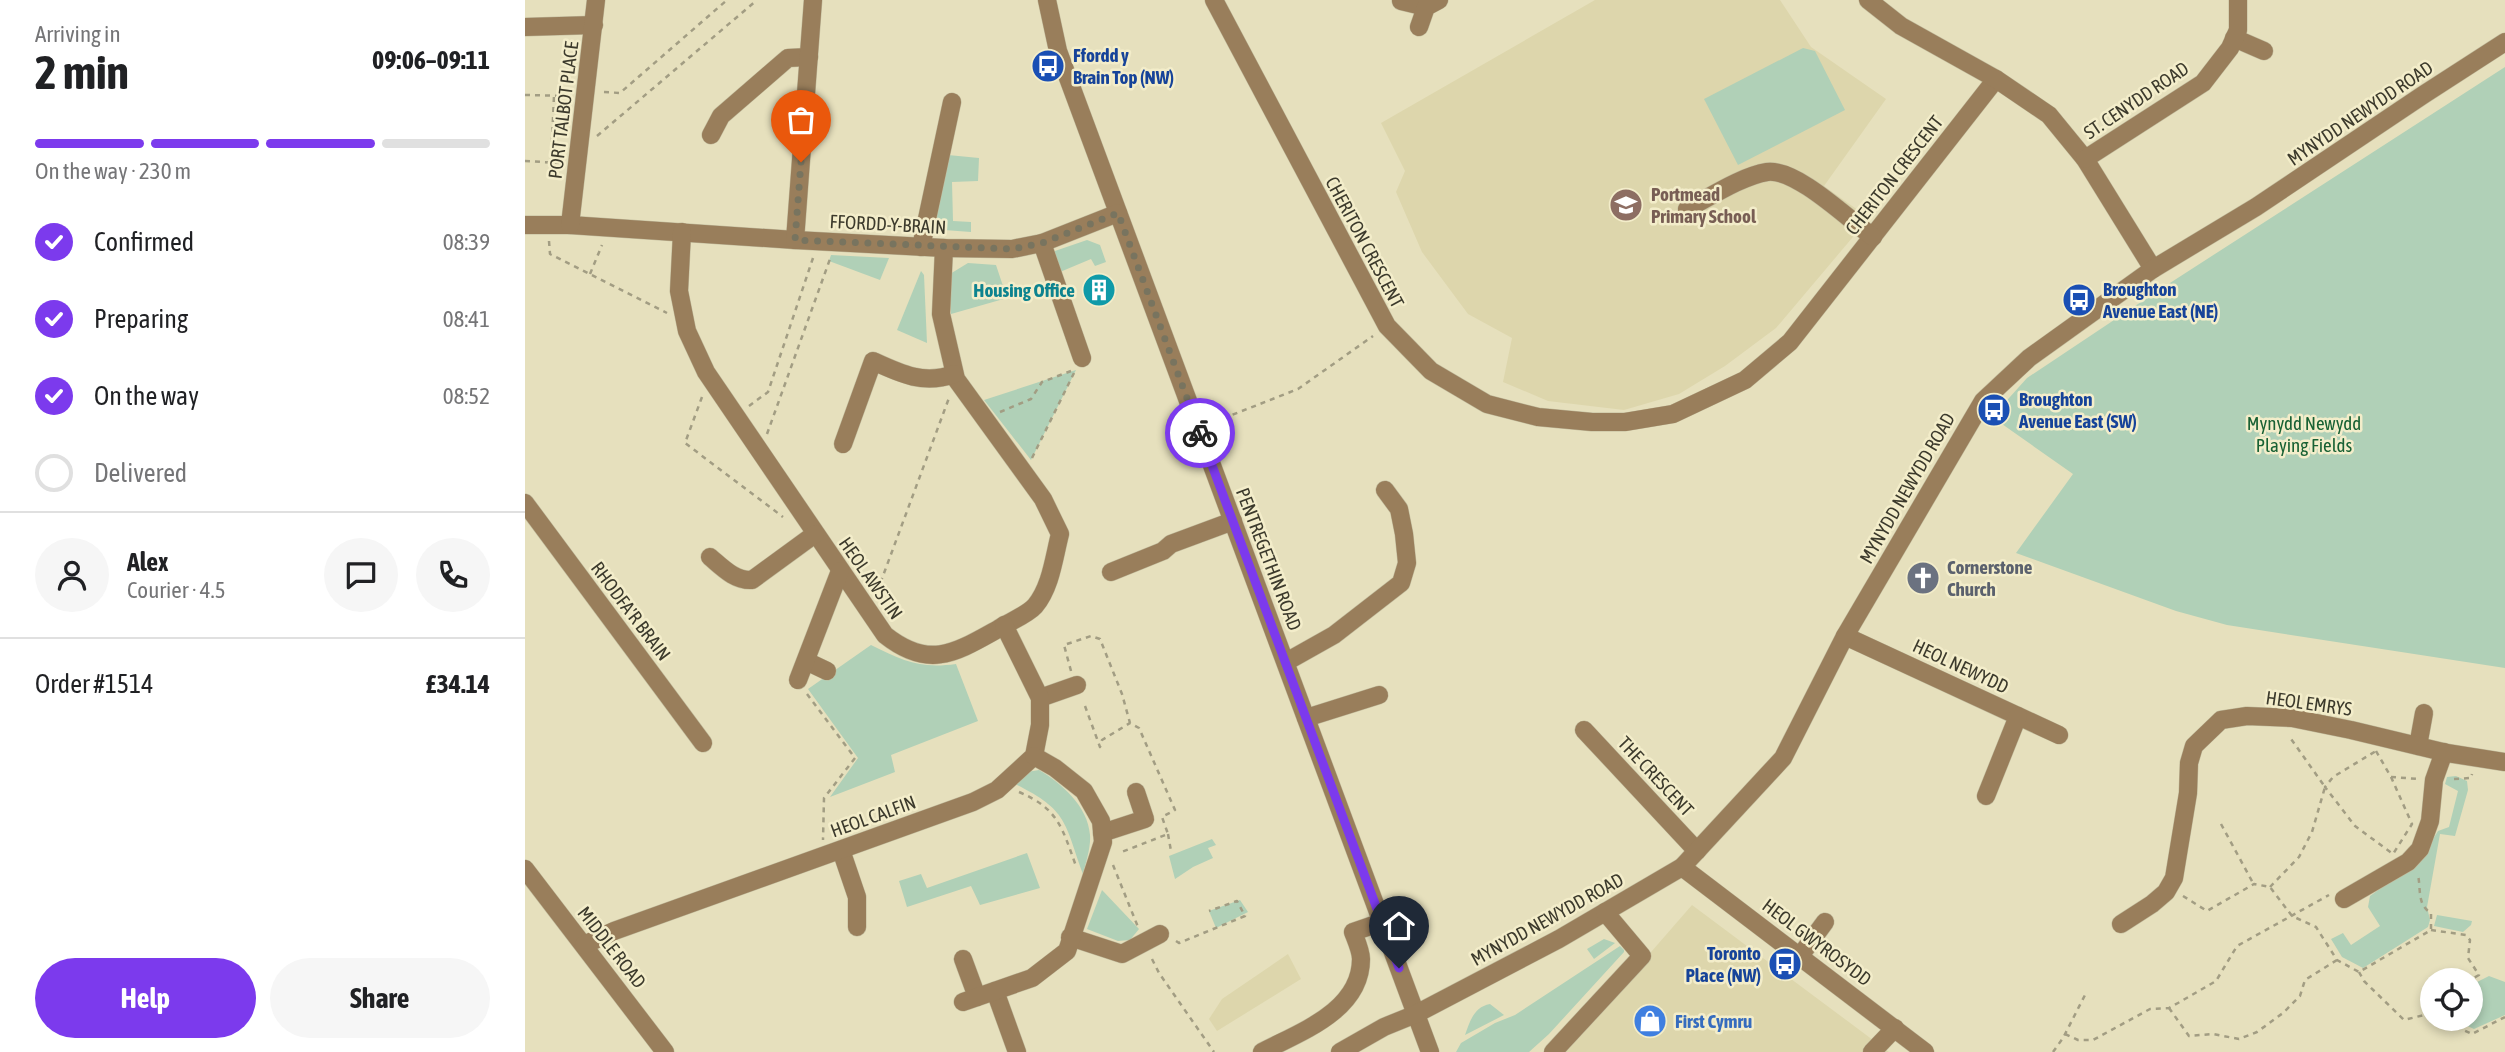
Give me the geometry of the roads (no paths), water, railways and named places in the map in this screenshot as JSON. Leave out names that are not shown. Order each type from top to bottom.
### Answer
[{"type":"street","name":"PORT TALBOT PLACE","points":[[570,225],[596,0]]},
{"type":"street","points":[[795,240],[813,0]]},
{"type":"street","name":"PENTREGETHIN ROAD","points":[[1047,0],[1058,51],[1430,1052]]},
{"type":"street","name":"CHERITON CRESCENT","points":[[1214,0],[1387,326],[1431,371],[1487,404],[1538,417],[1625,422],[1673,414],[1745,380],[1790,342],[1996,79]]},
{"type":"street","points":[[1868,0],[1902,26],[1996,79],[2049,115],[2085,159],[2153,269]]},
{"type":"street","name":"ST. CENYDD ROAD","points":[[2085,159],[2203,83],[2229,48],[2238,30],[2238,0]]},
{"type":"street","points":[[1401,1],[1433,4],[1419,27]]},
{"type":"street","points":[[525,27],[594,25]]},
{"type":"street","points":[[2234,38],[2264,51]]},
{"type":"street","name":"MYNYDD NEWYDD ROAD","points":[[1340,1052],[1559,939],[1682,867],[1783,758],[1845,636],[1983,401],[2029,358],[2153,269],[2256,207],[2423,94],[2505,43]]},
{"type":"street","points":[[711,135],[722,116],[787,58],[809,57]]},
{"type":"street","points":[[921,247],[952,102]]},
{"type":"street","points":[[1687,209],[1762,173],[1781,172],[1804,183],[1873,237]]},
{"type":"street","name":"FFORDD-Y-BRAIN","points":[[525,225],[609,227],[921,247],[1012,249],[1042,243],[1118,213]]},
{"type":"street","name":"HEOL AWSTIN","points":[[682,232],[680,291],[685,323],[709,378],[885,635],[902,648],[928,656],[952,652],[1034,607],[1047,583],[1060,534],[1043,499],[955,376],[941,314],[944,248]]},
{"type":"street","points":[[1042,243],[1082,358]]},
{"type":"street","points":[[843,444],[873,361],[918,380],[955,376]]},
{"type":"street","points":[[1286,662],[1333,635],[1401,583],[1407,563],[1404,534],[1399,509],[1385,490]]},
{"type":"street","name":"RHODFA'R BRAIN","points":[[525,503],[703,743]]},
{"type":"street","points":[[1111,572],[1163,551],[1171,544],[1233,521]]},
{"type":"street","points":[[710,557],[731,574],[752,580],[815,534]]},
{"type":"street","points":[[798,680],[840,571]]},
{"type":"street","points":[[963,959],[970,999],[1032,978],[1067,951],[1103,842],[1101,821],[1083,791],[1055,768],[1034,756],[1040,725],[1041,698],[1004,625]]},
{"type":"street","name":"HEOL NEWYDD","points":[[1845,636],[2059,735]]},
{"type":"street","points":[[806,661],[827,671]]},
{"type":"street","points":[[1041,698],[1074,679]]},
{"type":"street","points":[[1306,718],[1379,695]]},
{"type":"street","points":[[2418,746],[2424,713]]},
{"type":"street","points":[[1986,796],[2018,716]]},
{"type":"street","name":"HEOL EMRYS","points":[[2122,924],[2151,904],[2169,887],[2174,878],[2188,793],[2189,763],[2194,746],[2221,720],[2247,716],[2288,718],[2444,752],[2505,762]]},
{"type":"street","name":"THE CRESCENT","points":[[1584,730],[1697,850]]},
{"type":"street","points":[[2339,895],[2408,862],[2420,849],[2430,821],[2434,780],[2444,752]]},
{"type":"street","name":"HEOL CALFIN","points":[[584,945],[614,931],[973,802],[1006,783],[1034,756]]},
{"type":"street","points":[[1102,833],[1145,819],[1136,792]]},
{"type":"street","points":[[834,853],[857,897],[857,927]]},
{"type":"street","name":"HEOL GWYROSYDD","points":[[1682,867],[1925,1052]]},
{"type":"street","name":"MIDDLE ROAD","points":[[525,869],[666,1052]]},
{"type":"street","points":[[1553,1052],[1642,956],[1605,912]]},
{"type":"street","points":[[1262,1052],[1327,1018],[1344,1002],[1356,979],[1361,958],[1353,932],[1382,922]]},
{"type":"street","points":[[1800,956],[1825,922]]},
{"type":"street","points":[[1070,937],[1122,954],[1160,934]]},
{"type":"street","points":[[995,991],[1017,1052]]},
{"type":"street","points":[[1873,1052],[1895,1028]]},
{"type":"place","name":"Ffordd y Brain Top (NW)","points":[[1048,66]]},
{"type":"place","name":"Portmead Primary School","points":[[1626,205]]},
{"type":"place","name":"Housing Office","points":[[1099,290]]},
{"type":"place","name":"Broughton Avenue East (NE)","points":[[2079,300]]},
{"type":"place","name":"Broughton Avenue East (SW)","points":[[1994,410]]},
{"type":"place","name":"Cornerstone Church","points":[[1923,578]]},
{"type":"place","name":"Toronto Place (NW)","points":[[1785,964]]},
{"type":"place","name":"First Cymru","points":[[1650,1021]]},
{"type":"park label","name":"Mynydd Newydd Playing Fields","points":[[2304,434]]}]
